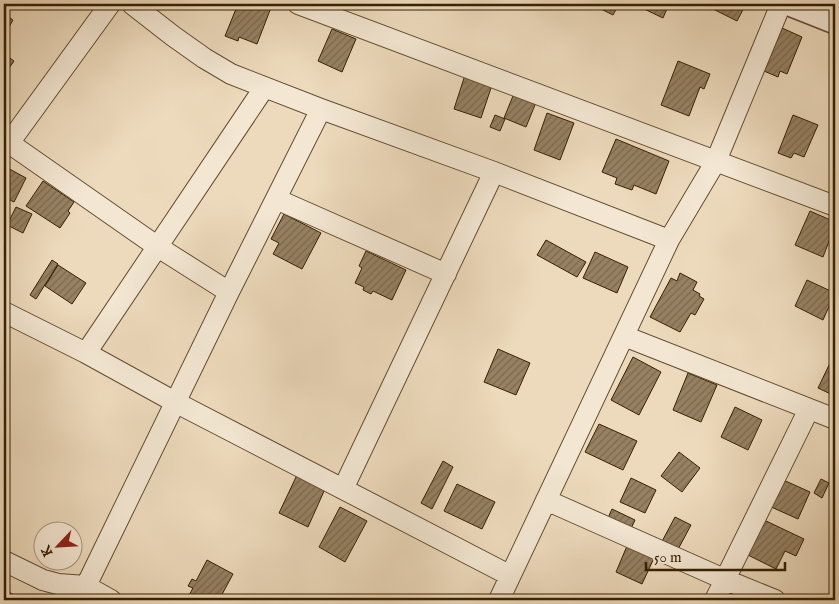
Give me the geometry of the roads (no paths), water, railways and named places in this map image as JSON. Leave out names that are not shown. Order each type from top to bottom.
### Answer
[{"type":"street","points":[[110,4],[7,142],[158,247],[229,292]]},
{"type":"street","points":[[132,4],[204,58],[231,74],[321,110],[494,172],[669,240]]},
{"type":"street","points":[[298,4],[835,206]]},
{"type":"street","points":[[498,600],[669,240],[716,161],[781,4]]},
{"type":"street","points":[[792,4],[835,21]]},
{"type":"street","points":[[86,353],[264,88]]},
{"type":"street","points":[[86,586],[229,292],[321,110]]},
{"type":"street","points":[[343,489],[494,172]]},
{"type":"street","points":[[276,199],[446,274]]},
{"type":"street","points":[[4,312],[86,353],[175,402],[509,575]]},
{"type":"street","points":[[624,336],[835,419]]},
{"type":"street","points":[[716,600],[809,409]]},
{"type":"street","points":[[546,500],[726,580],[776,600]]},
{"type":"street","points":[[4,561],[43,580],[58,584],[86,586],[111,600]]},
{"type":"waterway","points":[[4,592],[19,600]]}]
